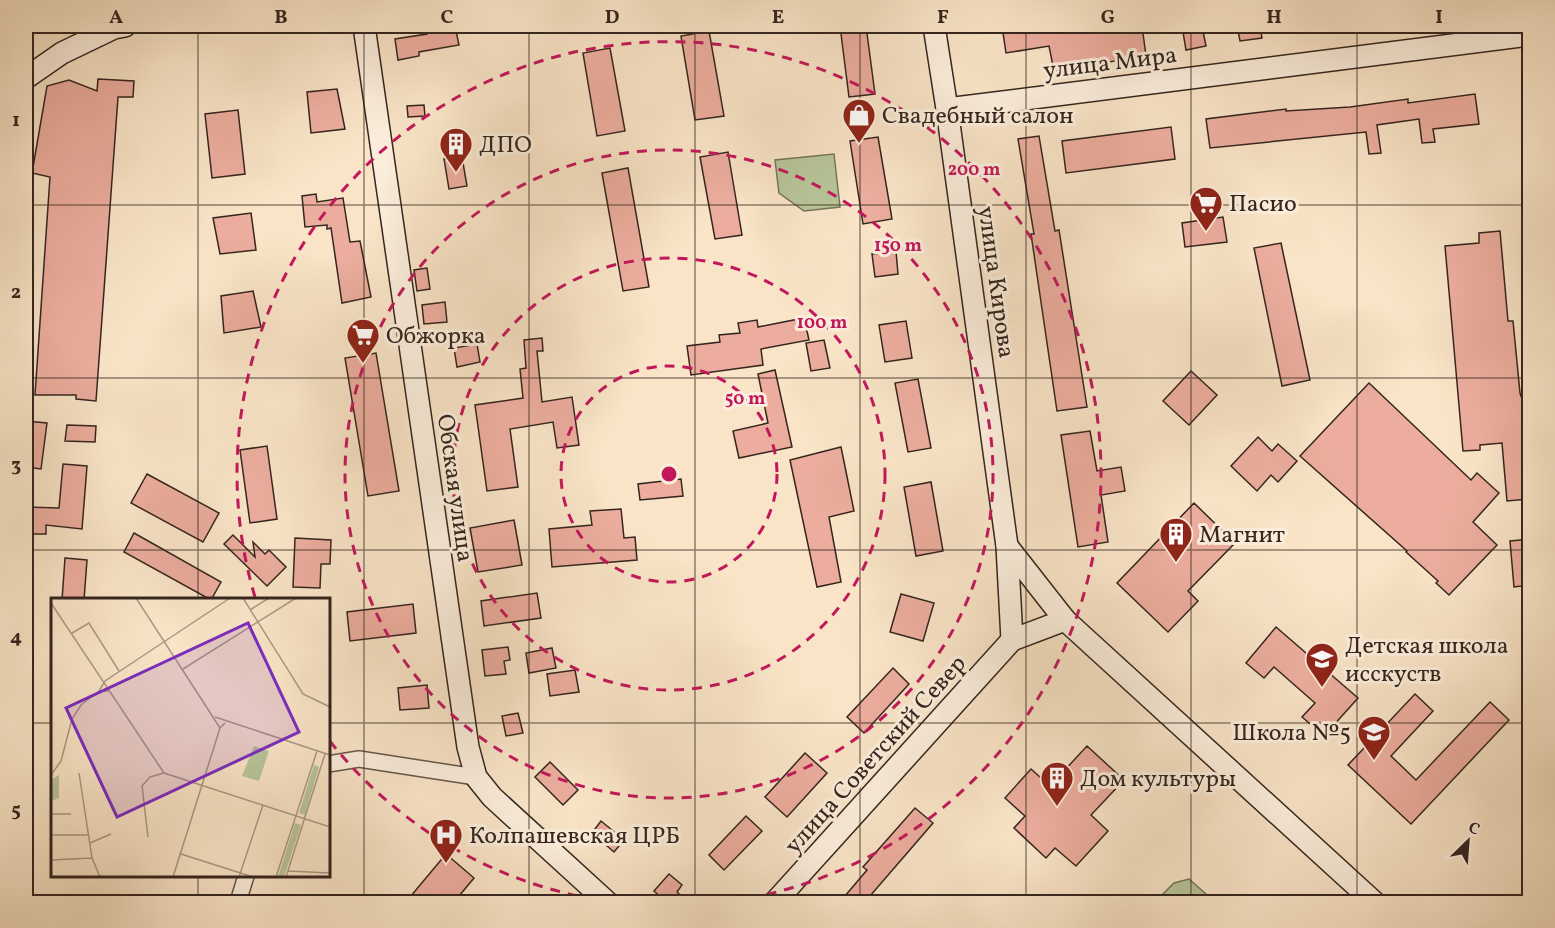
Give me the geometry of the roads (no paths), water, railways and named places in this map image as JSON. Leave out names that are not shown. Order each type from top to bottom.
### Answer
[{"type":"street","points":[[26,78],[62,53],[114,28],[125,26]]},
{"type":"street","name":"Обская улица","points":[[364,26],[468,747],[476,777],[492,797],[607,903]]},
{"type":"street","name":"улица Кирова","points":[[934,26],[1007,546],[1012,640]]},
{"type":"street","name":"улица Мира","points":[[947,109],[1530,35]]},
{"type":"street","points":[[1007,546],[1065,620],[1374,903]]},
{"type":"street","points":[[1012,640],[1065,620]]},
{"type":"street","name":"улица Советский Север","points":[[776,903],[1012,640]]},
{"type":"street","points":[[330,764],[359,759],[476,777]]},
{"type":"street","points":[[238,903],[246,877]]},
{"type":"place","name":"Свадебный салон","points":[[859,144]]},
{"type":"place","name":"ДПО","points":[[456,173]]},
{"type":"place","name":"Пасио","points":[[1206,232]]},
{"type":"place","name":"Обжорка","points":[[363,364]]},
{"type":"place","name":"Магнит","points":[[1176,563]]},
{"type":"place","name":"Детская школа исскуств","points":[[1322,688]]},
{"type":"place","name":"Школа №5","points":[[1374,761]]},
{"type":"place","name":"Дом культуры","points":[[1057,807]]},
{"type":"place","name":"Колпашевская ЦРБ","points":[[446,864]]}]
